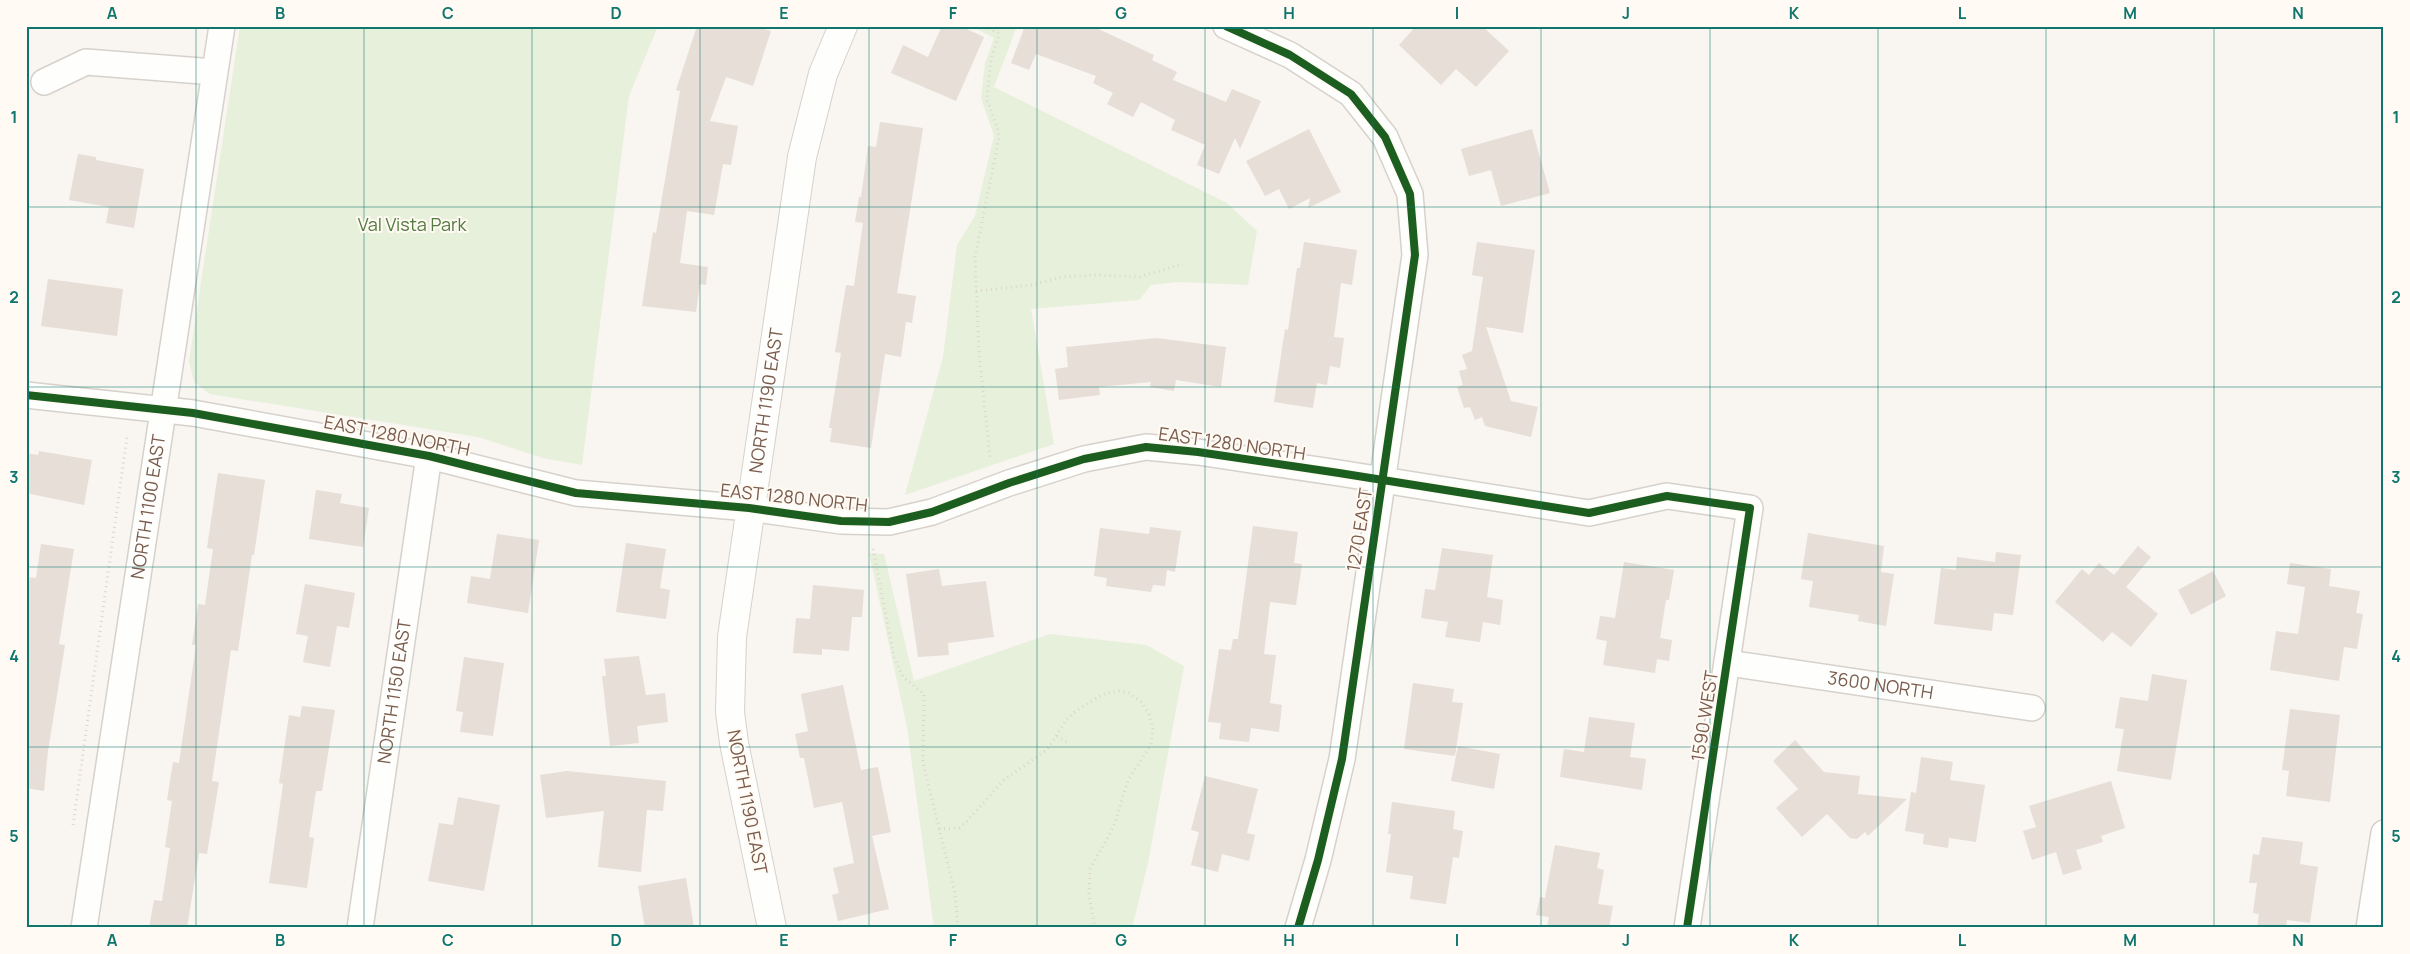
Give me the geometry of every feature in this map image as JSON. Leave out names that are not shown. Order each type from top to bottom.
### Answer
[{"type":"street","name":"NORTH 1100 EAST","points":[[84,928],[162,408],[222,26]]},
{"type":"street","name":"NORTH 1190 EAST","points":[[772,928],[746,808],[730,712],[732,638],[749,508],[802,157],[823,74],[843,26]]},
{"type":"street","name":"1270 EAST","points":[[1226,26],[1290,55],[1351,94],[1385,137],[1410,194],[1415,255],[1342,759],[1318,860],[1298,928]]},
{"type":"street","points":[[44,82],[86,62],[214,72]]},
{"type":"street","name":"EAST 1280 NORTH","points":[[26,396],[162,408],[429,456],[576,493],[749,508],[841,520],[889,522],[932,512],[1009,483],[1084,458],[1146,447],[1198,452],[1588,513],[1668,496],[1750,508]]},
{"type":"street","name":"NORTH 1150 EAST","points":[[360,928],[429,456]]},
{"type":"street","name":"1590 WEST","points":[[1687,928],[1750,508]]},
{"type":"street","name":"3600 NORTH","points":[[1728,663],[2032,708]]},
{"type":"street","points":[[2369,928],[2384,833]]},
{"type":"path","points":[[984,26],[998,33],[999,36],[991,58],[987,99],[999,138],[976,248],[979,353],[990,458]]},
{"type":"path","points":[[976,291],[1062,278],[1096,275],[1139,277],[1183,264]]},
{"type":"path","points":[[72,830],[127,437]]},
{"type":"path","points":[[873,550],[894,657],[903,677],[924,694],[922,763],[956,893],[958,928]]},
{"type":"path","points":[[939,829],[959,828],[1004,780],[1047,750],[1066,720],[1076,710],[1103,694],[1118,691],[1129,693],[1141,702],[1149,714],[1153,730],[1151,744],[1128,780],[1114,826],[1090,870],[1089,896],[1095,928]]},
{"type":"path","points":[[1057,736],[1068,743]]},
{"type":"green space","name":"Val Vista Park","points":[[240,26],[658,26],[629,96],[582,465],[543,458],[478,437],[210,394],[194,382],[189,361]]},
{"type":"green space","points":[[971,26],[1017,26],[994,87],[1227,203],[1257,231],[1248,285],[1179,282],[1151,285],[1139,300],[1031,309],[1054,444],[905,495],[943,357],[957,245],[975,216],[994,136],[981,98],[985,63],[994,38]]},
{"type":"green space","points":[[869,553],[884,554],[914,681],[1050,634],[1146,645],[1184,666],[1148,863],[1132,928],[934,928],[907,727]]},
{"type":"building","points":[[697,26],[755,26],[771,31],[753,86],[726,77],[710,121],[738,126],[731,165],[723,164],[714,215],[687,211],[680,263],[708,267],[706,285],[700,284],[696,312],[642,306],[653,232],[656,233],[680,91],[676,90]]},
{"type":"building","points":[[942,26],[960,26],[984,37],[956,101],[891,73],[903,45],[928,57]]},
{"type":"building","points":[[1025,26],[1092,26],[1154,55],[1152,60],[1177,72],[1173,80],[1226,102],[1232,89],[1261,101],[1240,149],[1235,138],[1219,174],[1197,165],[1205,145],[1171,130],[1175,120],[1141,102],[1133,117],[1107,104],[1113,93],[1093,83],[1096,76],[1036,54],[1029,70],[1011,63]]},
{"type":"building","points":[[1416,26],[1482,26],[1509,51],[1476,87],[1456,69],[1441,85],[1399,45]]},
{"type":"building","points":[[880,122],[923,128],[897,293],[916,296],[912,323],[906,322],[901,357],[885,354],[871,448],[830,442],[832,428],[829,428],[841,353],[835,352],[846,285],[854,286],[863,223],[855,222],[859,197],[861,197],[868,146],[876,147]]},
{"type":"building","points":[[1309,129],[1341,192],[1308,208],[1310,198],[1289,209],[1279,189],[1265,196],[1246,161]]},
{"type":"building","points":[[1532,129],[1550,193],[1501,206],[1491,170],[1469,176],[1461,149]]},
{"type":"building","points":[[78,154],[96,157],[96,160],[144,169],[134,228],[106,223],[109,207],[69,200]]},
{"type":"building","points":[[1304,242],[1357,250],[1352,285],[1341,283],[1334,337],[1344,338],[1340,368],[1330,366],[1327,385],[1317,383],[1313,408],[1274,402],[1285,329],[1288,330],[1297,268],[1300,268]]},
{"type":"building","points":[[1477,242],[1535,250],[1523,333],[1486,327],[1511,401],[1538,407],[1531,437],[1485,426],[1482,417],[1475,420],[1470,407],[1464,408],[1457,387],[1463,385],[1459,371],[1467,369],[1462,355],[1472,351],[1483,277],[1472,275]]},
{"type":"building","points":[[48,279],[123,289],[117,336],[41,326]]},
{"type":"building","points":[[1157,338],[1226,347],[1221,387],[1176,380],[1174,391],[1150,387],[1151,382],[1099,387],[1100,395],[1059,400],[1055,369],[1068,367],[1066,347]]},
{"type":"building","points":[[39,451],[92,460],[84,505],[26,493],[26,453],[38,455]]},
{"type":"building","points":[[218,473],[265,480],[254,555],[252,555],[238,651],[231,650],[212,781],[219,782],[207,854],[199,853],[187,928],[149,928],[154,900],[162,901],[170,848],[165,847],[172,801],[167,800],[173,762],[179,763],[196,645],[192,645],[198,604],[205,605],[213,549],[207,548]]},
{"type":"building","points":[[316,490],[342,494],[340,503],[369,508],[363,547],[309,539]]},
{"type":"building","points":[[1253,526],[1298,532],[1294,563],[1302,564],[1296,605],[1270,602],[1264,654],[1276,655],[1270,703],[1282,705],[1279,732],[1251,728],[1249,742],[1219,739],[1221,723],[1208,722],[1219,649],[1231,650],[1233,639],[1238,639]]},
{"type":"building","points":[[1150,527],[1181,531],[1175,572],[1167,570],[1165,586],[1153,585],[1151,592],[1106,586],[1107,578],[1094,576],[1100,528],[1149,534]]},
{"type":"building","points":[[1808,533],[1884,546],[1881,572],[1894,574],[1886,626],[1858,621],[1859,615],[1809,607],[1813,581],[1801,579]]},
{"type":"building","points":[[497,534],[539,540],[528,613],[467,603],[471,576],[490,579]]},
{"type":"building","points":[[626,543],[666,549],[660,588],[670,590],[666,619],[616,612]]},
{"type":"building","points":[[41,544],[74,549],[59,644],[65,645],[48,751],[44,791],[26,788],[26,577],[36,578]]},
{"type":"building","points":[[2138,546],[2151,557],[2126,587],[2158,614],[2131,647],[2112,632],[2103,642],[2055,602],[2082,569],[2089,575],[2099,563],[2114,575]]},
{"type":"building","points":[[1442,548],[1493,555],[1487,597],[1503,600],[1500,625],[1483,622],[1480,642],[1445,637],[1448,622],[1421,618],[1425,589],[1435,590]]},
{"type":"building","points":[[1996,552],[2021,555],[2013,615],[1994,613],[1992,631],[1934,624],[1941,568],[1956,570],[1957,557],[1995,562]]},
{"type":"building","points":[[1624,562],[1674,570],[1669,600],[1666,600],[1660,638],[1672,640],[1669,661],[1657,659],[1655,673],[1603,665],[1607,641],[1596,639],[1600,616],[1615,618]]},
{"type":"building","points":[[2290,563],[2331,569],[2329,586],[2360,591],[2356,613],[2363,614],[2357,649],[2344,647],[2339,681],[2270,670],[2276,631],[2298,634],[2305,587],[2287,584]]},
{"type":"building","points":[[939,569],[942,586],[986,581],[994,637],[948,643],[949,655],[918,657],[906,574]]},
{"type":"building","points":[[2213,571],[2226,596],[2191,615],[2178,590]]},
{"type":"building","points":[[305,584],[355,593],[349,628],[337,626],[330,667],[303,662],[308,636],[296,634]]},
{"type":"building","points":[[813,585],[864,590],[862,617],[852,617],[849,651],[822,649],[822,655],[793,653],[796,618],[810,619]]},
{"type":"building","points":[[639,656],[646,695],[665,693],[668,722],[637,726],[639,743],[610,746],[602,676],[606,676],[604,659]]},
{"type":"building","points":[[464,657],[504,663],[493,736],[460,732],[463,712],[456,711]]},
{"type":"building","points":[[2152,674],[2187,680],[2171,780],[2117,771],[2124,729],[2115,728],[2120,697],[2148,701]]},
{"type":"building","points":[[1413,683],[1454,689],[1452,702],[1463,703],[1455,756],[1404,749]]},
{"type":"building","points":[[843,685],[861,770],[878,767],[891,832],[872,836],[889,909],[838,921],[832,895],[839,893],[833,868],[854,863],[842,802],[814,808],[804,758],[800,758],[795,734],[808,731],[801,694]]},
{"type":"building","points":[[302,706],[335,710],[322,791],[316,791],[309,837],[314,838],[307,888],[269,883],[283,784],[279,783],[289,715],[300,717]]},
{"type":"building","points":[[2290,709],[2340,715],[2330,802],[2286,796],[2289,771],[2282,770]]},
{"type":"building","points":[[1589,717],[1635,723],[1630,757],[1646,759],[1642,790],[1560,777],[1564,749],[1584,752]]},
{"type":"building","points":[[1795,740],[1824,772],[1860,776],[1858,794],[1907,799],[1868,836],[1865,832],[1857,839],[1850,838],[1827,814],[1802,837],[1776,808],[1798,789],[1773,761]]},
{"type":"building","points":[[1458,746],[1500,754],[1494,789],[1451,781]]},
{"type":"building","points":[[1921,757],[1953,762],[1950,780],[1985,785],[1976,842],[1949,838],[1948,848],[1923,844],[1924,834],[1905,831],[1911,792],[1916,793]]},
{"type":"building","points":[[567,771],[666,781],[663,811],[647,810],[641,872],[598,867],[604,811],[546,818],[540,775]]},
{"type":"building","points":[[1205,776],[1258,789],[1247,833],[1255,835],[1249,861],[1222,854],[1218,872],[1191,865],[1199,832],[1191,830]]},
{"type":"building","points":[[2111,781],[2125,828],[2101,836],[2103,842],[2076,850],[2082,869],[2063,875],[2056,852],[2032,860],[2023,831],[2036,827],[2029,806]]},
{"type":"building","points":[[458,797],[500,805],[484,891],[428,881],[439,823],[453,825]]},
{"type":"building","points":[[1392,802],[1455,811],[1453,829],[1463,831],[1459,858],[1453,857],[1446,904],[1410,899],[1413,876],[1386,872],[1391,834],[1388,834]]},
{"type":"building","points":[[2262,837],[2303,842],[2300,864],[2318,867],[2310,923],[2287,920],[2286,928],[2257,928],[2259,914],[2253,913],[2257,883],[2249,883],[2253,854],[2259,855]]},
{"type":"building","points":[[1555,845],[1600,853],[1597,868],[1604,870],[1598,904],[1613,906],[1609,928],[1547,928],[1549,917],[1536,915],[1540,897],[1545,898]]},
{"type":"building","points":[[686,878],[694,928],[645,928],[638,886]]},
{"type":"cycle path","points":[[1226,26],[1290,55],[1351,94],[1385,137],[1410,194],[1415,255],[1342,759],[1318,860],[1298,928]]},
{"type":"cycle path","points":[[26,395],[193,413],[429,456],[576,493],[749,508],[841,521],[889,522],[932,512],[1009,483],[1084,459],[1146,447],[1198,452],[1339,473],[1589,513],[1667,496],[1750,508],[1687,928]]}]
